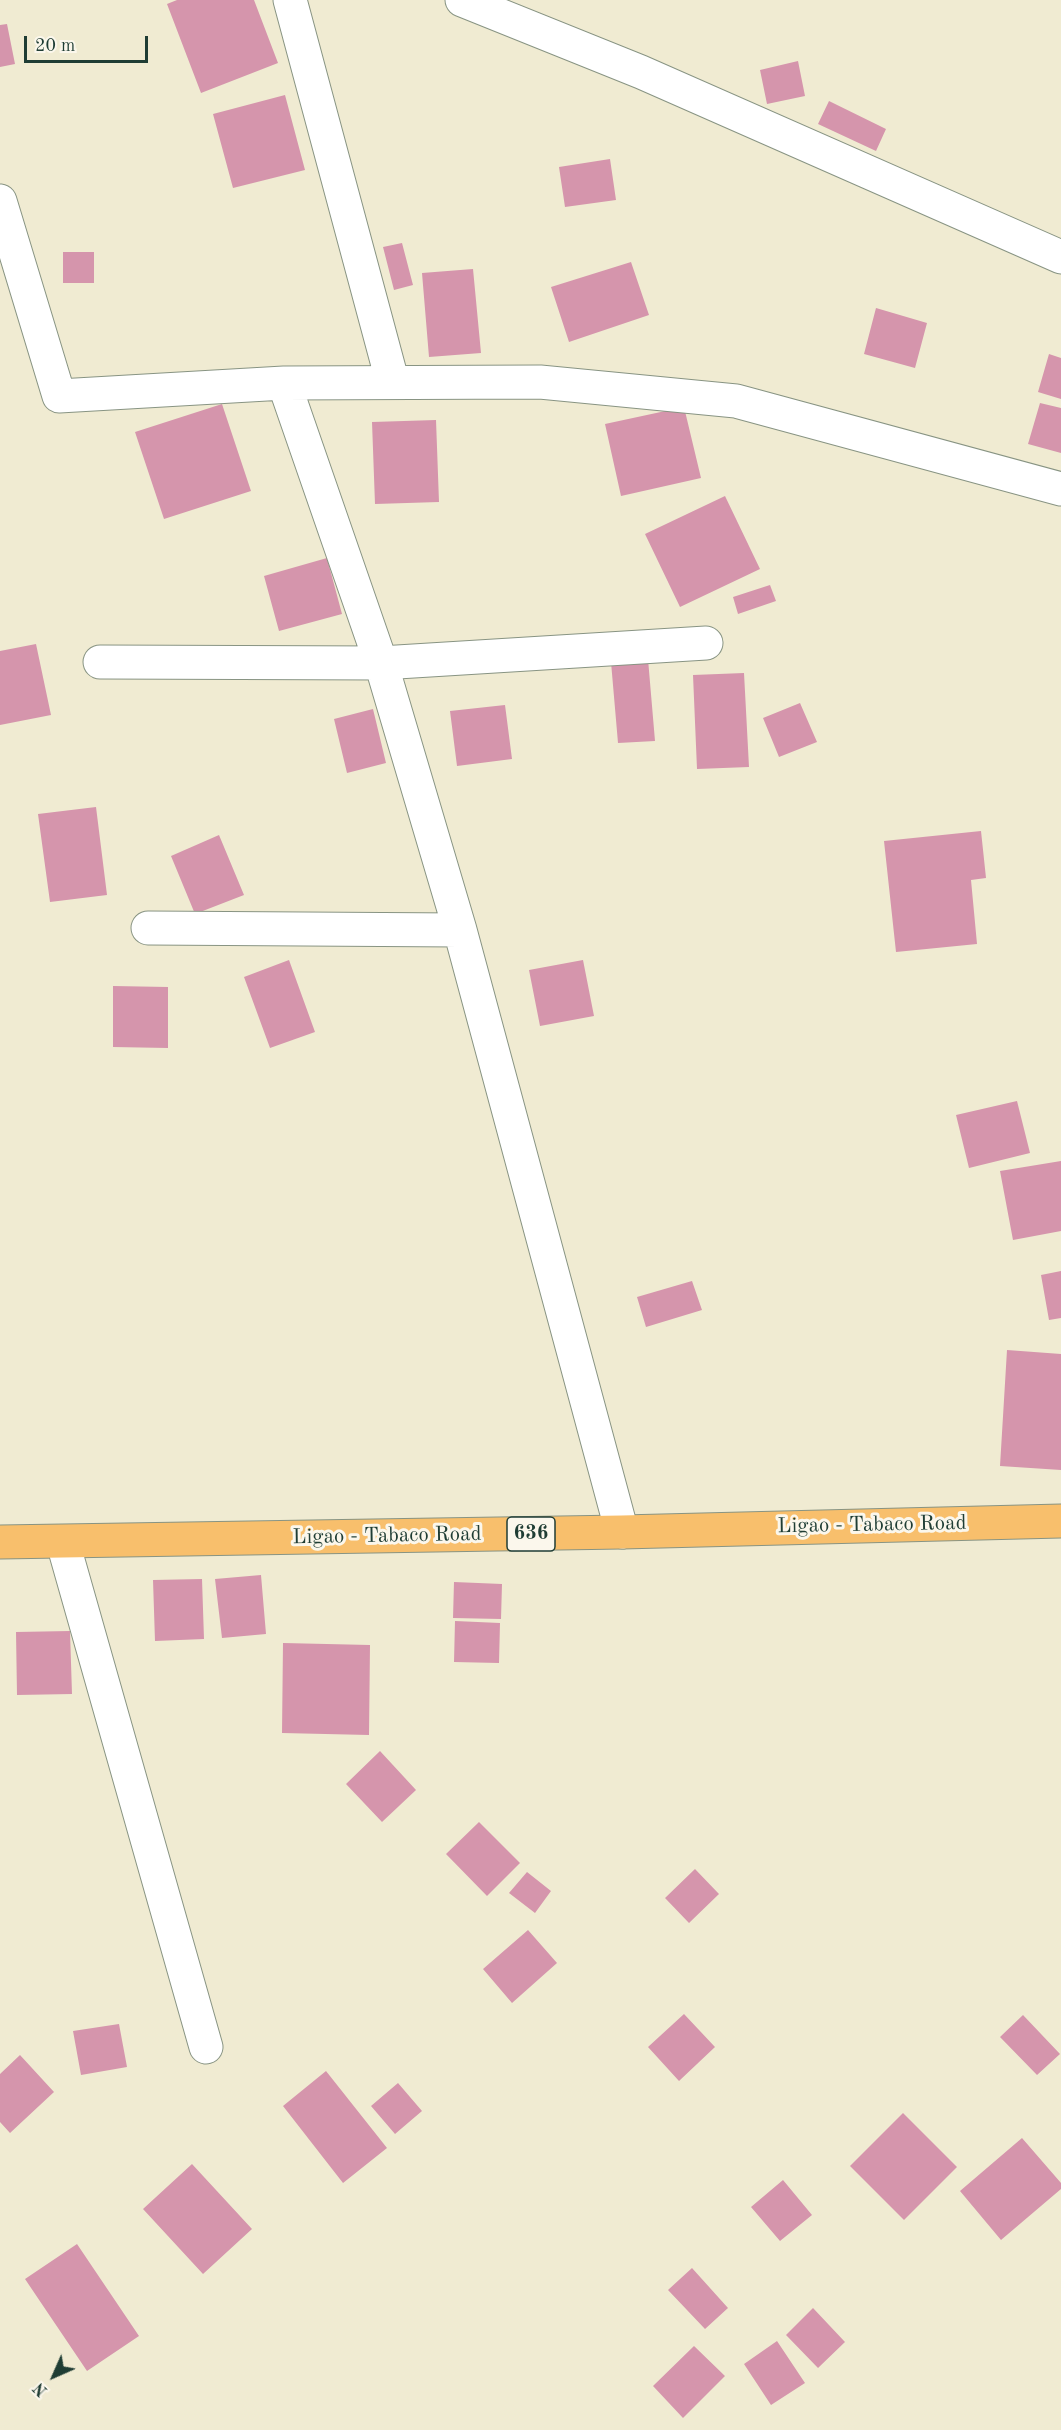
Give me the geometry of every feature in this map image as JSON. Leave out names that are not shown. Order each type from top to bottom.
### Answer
[{"type":"main road","name":"Ligao - Tabaco Road","points":[[0,1542],[63,1543],[622,1532],[1061,1521]]},
{"type":"street","points":[[290,0],[392,380]]},
{"type":"street","points":[[462,0],[641,72],[1061,257]]},
{"type":"street","points":[[0,201],[59,396],[284,383],[392,380],[540,382],[736,401],[1061,489]]},
{"type":"street","points":[[284,383],[381,663],[460,930],[622,1532]]},
{"type":"street","points":[[100,662],[381,663],[706,643]]},
{"type":"street","points":[[148,928],[460,930]]},
{"type":"street","points":[[63,1543],[206,2047]]},
{"type":"building","points":[[177,0],[254,0],[278,63],[201,93],[167,4]]},
{"type":"building","points":[[7,24],[15,64],[0,67],[0,25]]},
{"type":"building","points":[[798,61],[805,96],[767,104],[760,70]]},
{"type":"building","points":[[285,95],[305,170],[233,188],[213,114]]},
{"type":"building","points":[[829,101],[886,129],[876,151],[818,124]]},
{"type":"building","points":[[610,159],[616,200],[565,207],[559,167]]},
{"type":"building","points":[[402,243],[413,285],[394,290],[383,247]]},
{"type":"building","points":[[63,252],[94,252],[94,283],[63,283]]},
{"type":"building","points":[[631,262],[649,315],[569,342],[551,287]]},
{"type":"building","points":[[473,269],[481,353],[429,357],[422,273]]},
{"type":"building","points":[[876,308],[927,323],[915,368],[864,354]]},
{"type":"building","points":[[1049,354],[1061,358],[1061,399],[1038,392]]},
{"type":"building","points":[[1040,403],[1061,408],[1061,453],[1028,444]]},
{"type":"building","points":[[222,404],[251,491],[164,519],[135,432]]},
{"type":"building","points":[[684,407],[701,478],[621,496],[605,424]]},
{"type":"building","points":[[436,420],[439,502],[375,504],[372,422]]},
{"type":"building","points":[[725,496],[760,569],[680,607],[645,534]]},
{"type":"building","points":[[327,558],[342,614],[279,631],[264,576]]},
{"type":"building","points":[[770,585],[776,601],[738,614],[733,597]]},
{"type":"building","points":[[36,644],[51,715],[0,725],[0,651]]},
{"type":"building","points":[[648,659],[655,741],[618,743],[611,662]]},
{"type":"building","points":[[744,673],[749,767],[697,769],[693,675]]},
{"type":"building","points":[[800,703],[817,742],[779,757],[763,718]]},
{"type":"building","points":[[505,705],[512,759],[457,766],[450,711]]},
{"type":"building","points":[[373,709],[386,763],[347,773],[334,719]]},
{"type":"building","points":[[96,807],[107,895],[50,902],[38,814]]},
{"type":"building","points":[[981,831],[986,878],[971,880],[977,944],[896,952],[884,841]]},
{"type":"building","points":[[219,835],[244,895],[195,914],[171,856]]},
{"type":"building","points":[[289,960],[315,1032],[270,1048],[244,977]]},
{"type":"building","points":[[583,960],[594,1016],[540,1026],[529,970]]},
{"type":"building","points":[[113,986],[168,987],[168,1048],[113,1047]]},
{"type":"building","points":[[1017,1101],[1030,1153],[969,1168],[956,1115]]},
{"type":"building","points":[[1061,1161],[1061,1231],[1013,1240],[1000,1171]]},
{"type":"building","points":[[1061,1271],[1061,1318],[1049,1320],[1041,1275]]},
{"type":"building","points":[[692,1281],[702,1310],[646,1327],[637,1297]]},
{"type":"building","points":[[1007,1350],[1061,1354],[1061,1470],[1000,1466]]},
{"type":"building","points":[[261,1575],[266,1634],[222,1638],[215,1579]]},
{"type":"building","points":[[202,1579],[204,1639],[155,1641],[153,1580]]},
{"type":"building","points":[[454,1582],[502,1584],[501,1619],[453,1618]]},
{"type":"building","points":[[455,1621],[500,1623],[499,1663],[454,1662]]},
{"type":"building","points":[[70,1631],[72,1694],[17,1695],[16,1632]]},
{"type":"building","points":[[283,1643],[370,1645],[369,1735],[282,1733]]},
{"type":"building","points":[[380,1751],[416,1790],[382,1822],[346,1784]]},
{"type":"building","points":[[479,1822],[520,1863],[487,1896],[446,1854]]},
{"type":"building","points":[[695,1869],[719,1894],[689,1923],[665,1898]]},
{"type":"building","points":[[527,1872],[551,1891],[535,1913],[509,1893]]},
{"type":"building","points":[[528,1930],[557,1963],[512,2003],[483,1969]]},
{"type":"building","points":[[684,2014],[715,2047],[679,2081],[648,2047]]},
{"type":"building","points":[[1023,2015],[1060,2054],[1037,2075],[1000,2037]]},
{"type":"building","points":[[119,2024],[127,2067],[81,2075],[73,2031]]},
{"type":"building","points":[[20,2055],[54,2092],[10,2133],[0,2122],[0,2074]]},
{"type":"building","points":[[326,2071],[387,2148],[343,2183],[283,2106]]},
{"type":"building","points":[[398,2083],[422,2111],[395,2134],[371,2106]]},
{"type":"building","points":[[903,2113],[957,2167],[904,2220],[850,2166]]},
{"type":"building","points":[[1022,2138],[1061,2183],[1061,2189],[1001,2240],[960,2191]]},
{"type":"building","points":[[192,2164],[252,2229],[203,2274],[143,2209]]},
{"type":"building","points":[[783,2180],[812,2215],[780,2241],[751,2207]]},
{"type":"building","points":[[77,2244],[139,2336],[87,2371],[25,2279]]},
{"type":"building","points":[[692,2268],[728,2308],[705,2329],[668,2290]]},
{"type":"building","points":[[813,2308],[845,2342],[818,2368],[786,2335]]},
{"type":"building","points":[[777,2341],[805,2383],[771,2405],[744,2364]]},
{"type":"building","points":[[694,2346],[725,2376],[683,2418],[653,2386]]}]
